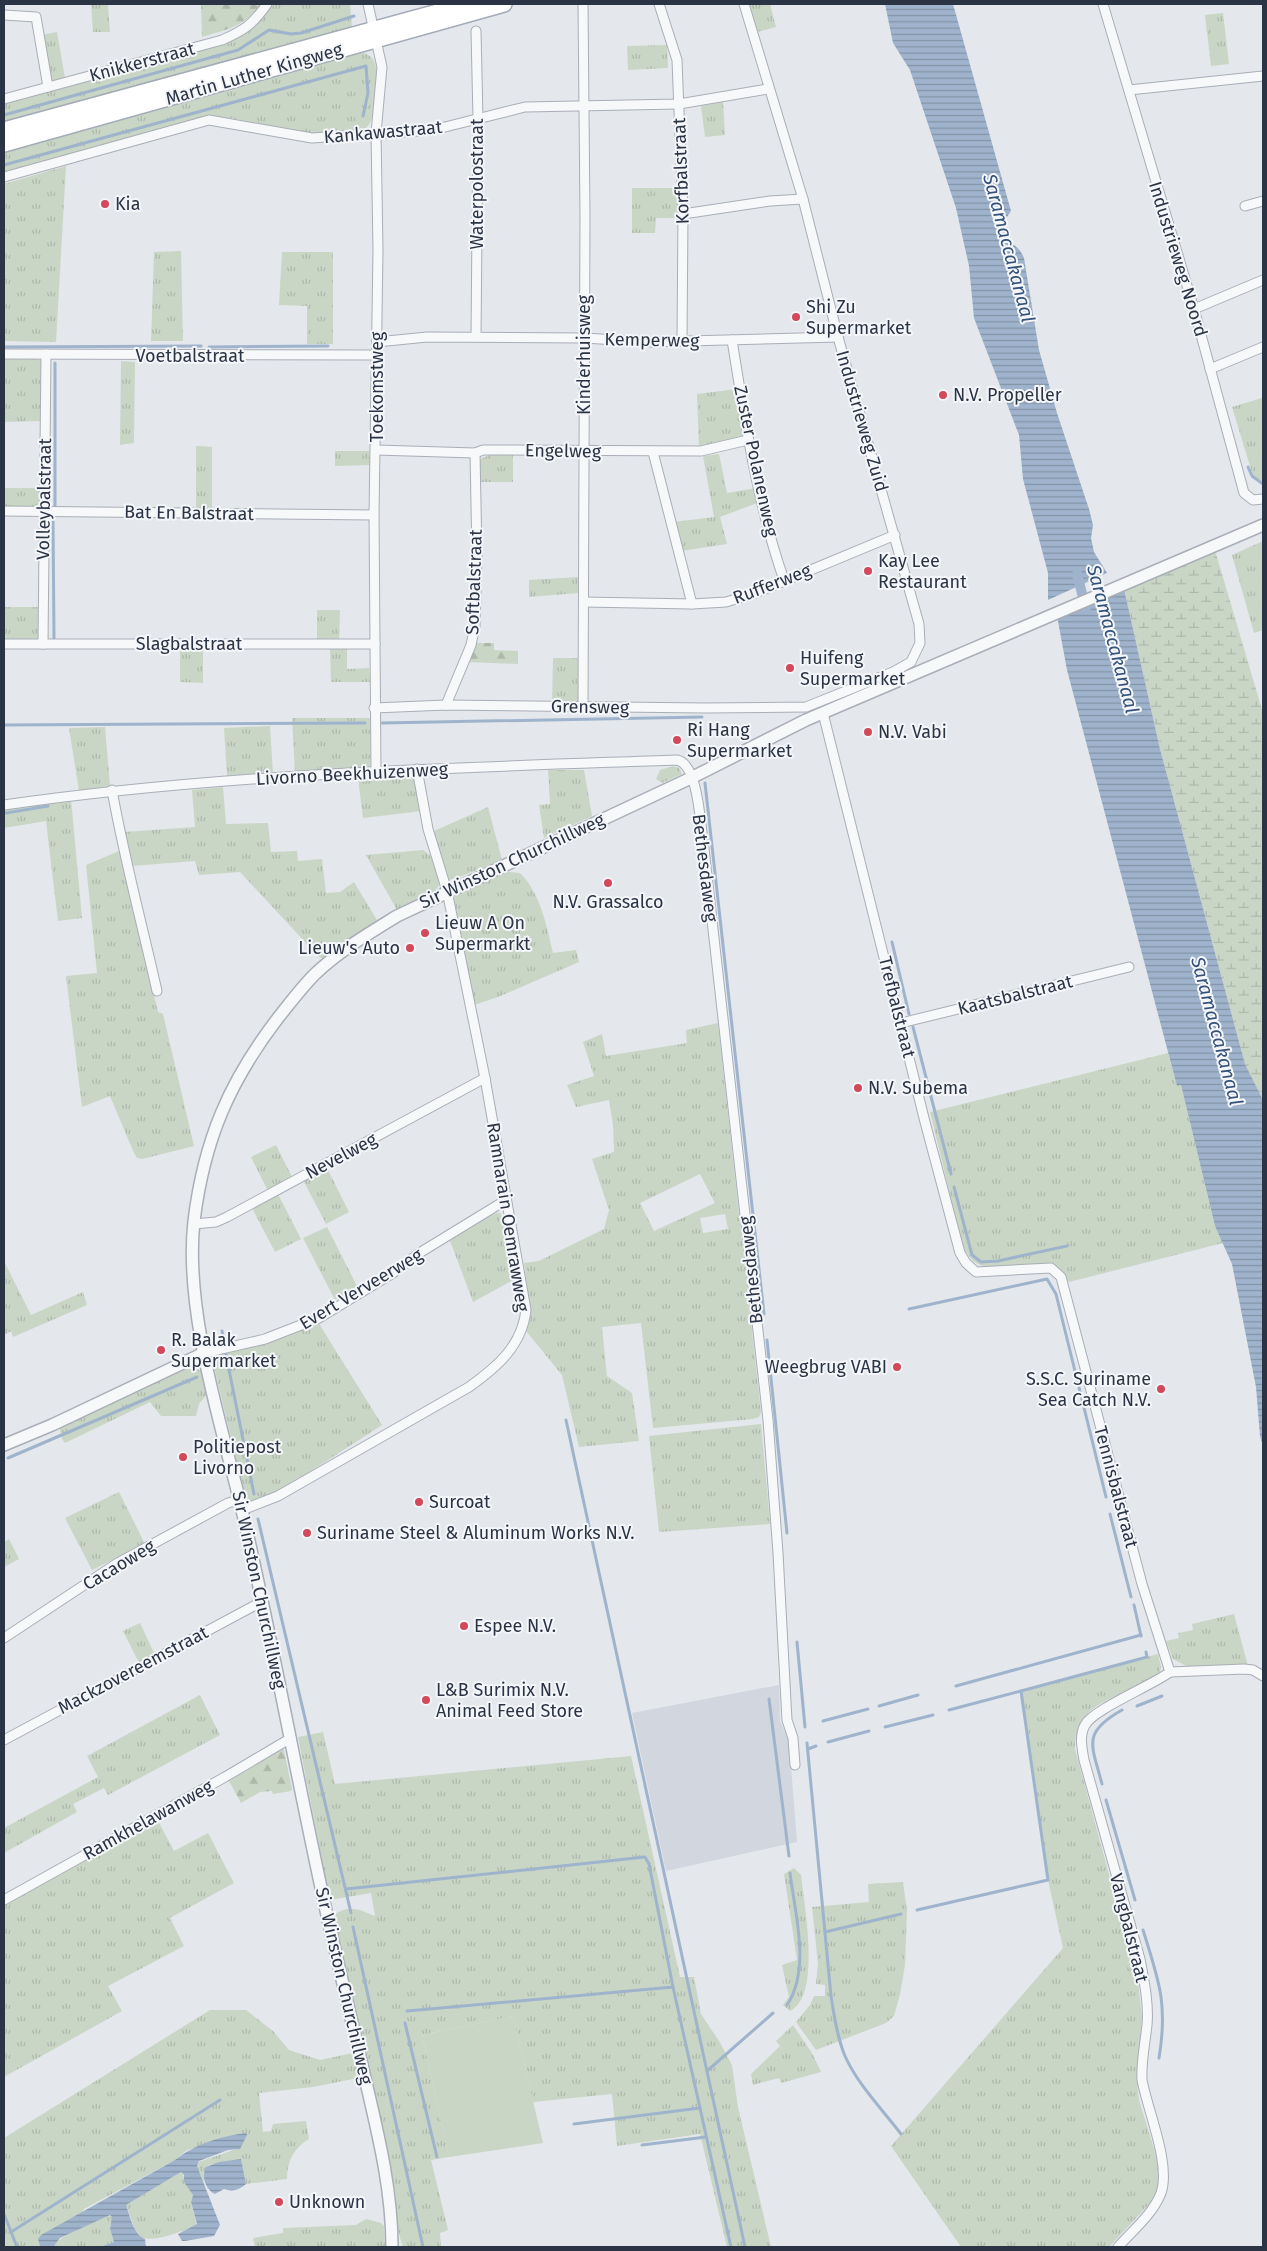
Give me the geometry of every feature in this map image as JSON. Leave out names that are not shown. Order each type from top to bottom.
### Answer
[{"type":"main road","name":"Martin Luther Kingweg","points":[[4,144],[376,34],[468,4]]},
{"type":"main road","name":"Martin Luther Kingweg","points":[[4,130],[376,34],[504,4]]},
{"type":"street","name":"Knikkerstraat","points":[[4,99],[222,40],[254,23],[267,4]]},
{"type":"street","name":"Toekomstweg","points":[[368,4],[382,67],[376,133],[377,342],[374,515],[374,708],[376,771]]},
{"type":"street","name":"Kinderhuisweg","points":[[583,4],[585,451],[583,707]]},
{"type":"street","name":"Korfbalstraat","points":[[659,4],[677,60],[683,214],[682,341]]},
{"type":"street","name":"Industrieweg Zuid","points":[[744,4],[803,199],[838,336],[919,624],[920,643],[911,662],[827,707]]},
{"type":"street","name":"Industrieweg Noord","points":[[1103,4],[1194,309],[1244,493],[1253,500],[1263,499]]},
{"type":"street","points":[[4,15],[36,17],[48,87]]},
{"type":"street","name":"Waterpolostraat","points":[[476,31],[478,119],[476,337]]},
{"type":"street","points":[[1129,90],[1263,76]]},
{"type":"street","name":"Kankawastraat","points":[[4,177],[209,120],[312,138],[418,131],[525,107],[679,104],[768,88]]},
{"type":"street","points":[[683,214],[770,201],[803,199]]},
{"type":"street","points":[[1244,206],[1263,202]]},
{"type":"street","points":[[1194,309],[1263,280]]},
{"type":"street","name":"Kemperweg","points":[[377,342],[427,337],[584,338],[650,342],[838,336]]},
{"type":"street","name":"Zuster Polanenweg","points":[[732,340],[748,440],[775,554],[784,580]]},
{"type":"street","points":[[1210,369],[1263,347]]},
{"type":"street","name":"Voetbalstraat","points":[[4,354],[376,355]]},
{"type":"street","name":"Volleybalstraat","points":[[43,644],[46,354]]},
{"type":"street","name":"Engelweg","points":[[376,450],[475,453],[483,450],[701,451],[748,440]]},
{"type":"street","points":[[653,452],[692,604]]},
{"type":"street","name":"Softbalstraat","points":[[446,705],[471,645],[474,626],[477,556],[475,453]]},
{"type":"street","name":"Bat En Balstraat","points":[[4,511],[374,515]]},
{"type":"street","name":"Sir Winston Churchillweg","points":[[392,2246],[389,2192],[378,2137],[321,1886],[263,1601],[204,1354],[196,1295],[193,1258],[194,1224],[208,1150],[220,1114],[236,1080],[252,1052],[300,989],[318,971],[354,942],[397,916],[693,777],[806,720],[827,707],[1263,525]]},
{"type":"street","name":"Rufferweg","points":[[584,602],[692,604],[726,602],[753,594],[895,535]]},
{"type":"street","name":"Slagbalstraat","points":[[4,644],[375,644]]},
{"type":"street","name":"Grensweg","points":[[374,708],[446,705],[827,707]]},
{"type":"street","points":[[806,707],[806,720]]},
{"type":"street","name":"Trefbalstraat","points":[[827,707],[925,1122],[960,1252],[966,1263],[976,1272],[1051,1268],[1058,1273]]},
{"type":"street","name":"Livorno Beekhuizenweg","points":[[4,805],[112,790],[417,769],[677,760],[685,763],[693,777]]},
{"type":"street","name":"Ramnarain Oemrawweg","points":[[240,1505],[278,1496],[469,1387],[493,1370],[507,1355],[515,1344],[522,1327],[526,1310],[485,1078],[447,891],[428,829],[417,769]]},
{"type":"street","name":"Bethesdaweg","points":[[693,777],[702,840],[768,1420],[778,1553],[786,1720],[793,1738],[795,1765]]},
{"type":"street","points":[[112,790],[122,843],[130,869],[157,992]]},
{"type":"street","name":"Kaatsbalstraat","points":[[901,1023],[1128,967]]},
{"type":"street","name":"Nevelweg","points":[[194,1224],[216,1222],[227,1217],[485,1078]]},
{"type":"street","name":"Evert Verveerweg","points":[[204,1354],[265,1339],[319,1318],[506,1200]]},
{"type":"street","name":"Tennisbalstraat","points":[[1058,1273],[1142,1584],[1170,1672]]},
{"type":"street","points":[[4,1445],[52,1425],[204,1354]]},
{"type":"street","name":"Cacaoweg","points":[[4,1638],[116,1564],[228,1503],[240,1505]]},
{"type":"street","name":"Mackzovereemstraat","points":[[4,1740],[263,1601]]},
{"type":"street","points":[[1170,1672],[1244,1669],[1263,1676]]},
{"type":"street","name":"Vangbalstraat","points":[[1118,2247],[1153,2207],[1160,2194],[1164,2179],[1163,2163],[1142,2080],[1148,2023],[1142,1968],[1084,1760],[1081,1740],[1085,1726],[1096,1713],[1154,1684],[1170,1672]]},
{"type":"street","name":"Ramkhelawanweg","points":[[4,1900],[225,1777],[291,1738]]},
{"type":"shaded area","points":[[779,1685],[780,1721],[789,1741],[797,1842],[666,1871],[632,1713]]},
{"type":"green space","points":[[91,4],[108,4],[110,32],[93,32]]},
{"type":"green space","points":[[201,4],[261,4],[248,18],[235,26],[202,37]]},
{"type":"green space","points":[[274,4],[350,4],[352,28],[4,126],[4,104],[230,42],[256,26]]},
{"type":"green space","points":[[749,4],[770,4],[776,27],[757,32]]},
{"type":"green space","points":[[1223,13],[1229,64],[1211,66],[1205,15]]},
{"type":"green space","points":[[57,32],[65,78],[50,82],[42,35]]},
{"type":"green space","points":[[667,45],[668,68],[628,70],[627,46]]},
{"type":"green space","points":[[353,52],[370,56],[375,64],[377,73],[377,95],[373,116],[365,129],[309,134],[231,118],[206,116],[4,173],[4,149]]},
{"type":"green space","points":[[723,102],[725,135],[705,137],[701,106]]},
{"type":"green space","points":[[66,166],[56,342],[4,341],[4,184]]},
{"type":"green space","points":[[632,188],[678,188],[679,218],[656,218],[655,233],[632,233]]},
{"type":"green space","points":[[181,251],[183,341],[151,341],[154,252]]},
{"type":"green space","points":[[282,252],[333,252],[333,344],[307,344],[307,306],[279,305]]},
{"type":"green space","points":[[4,359],[38,359],[42,362],[41,421],[4,422]]},
{"type":"green space","points":[[121,361],[135,362],[134,443],[120,445]]},
{"type":"green space","points":[[737,389],[743,436],[741,439],[699,448],[697,394]]},
{"type":"green space","points":[[1262,398],[1263,482],[1253,476],[1232,407]]},
{"type":"green space","points":[[196,446],[212,447],[212,510],[196,510]]},
{"type":"green space","points":[[335,451],[369,451],[370,465],[335,466]]},
{"type":"green space","points":[[492,454],[513,455],[513,482],[478,482],[478,460]]},
{"type":"green space","points":[[719,454],[727,493],[757,488],[760,502],[720,517],[727,544],[681,551],[674,522],[714,517],[703,456]]},
{"type":"green space","points":[[4,488],[41,488],[40,504],[37,507],[4,507]]},
{"type":"green space","points":[[1212,540],[1263,713],[1263,1100],[1245,1064],[1160,749],[1122,580]]},
{"type":"green space","points":[[1263,541],[1263,630],[1254,633],[1232,555]]},
{"type":"green space","points":[[578,577],[579,593],[529,597],[529,580]]},
{"type":"green space","points":[[4,607],[41,607],[39,639],[4,640]]},
{"type":"green space","points":[[317,610],[340,610],[339,641],[317,640]]},
{"type":"green space","points":[[475,643],[494,643],[494,650],[518,651],[518,664],[468,662]]},
{"type":"green space","points":[[330,648],[347,648],[347,669],[369,668],[370,682],[331,682]]},
{"type":"green space","points":[[180,650],[203,650],[203,683],[180,682]]},
{"type":"green space","points":[[553,658],[580,658],[579,701],[577,703],[552,704]]},
{"type":"green space","points":[[292,718],[370,718],[370,766],[367,768],[295,773]]},
{"type":"green space","points":[[270,726],[273,774],[227,776],[224,728]]},
{"type":"green space","points":[[105,727],[110,786],[79,791],[69,728]]},
{"type":"green space","points":[[673,766],[679,768],[682,774],[662,783],[656,779],[660,770]]},
{"type":"green space","points":[[548,770],[584,770],[592,816],[544,838],[539,805],[550,804]]},
{"type":"green space","points":[[410,775],[416,781],[422,811],[363,818],[358,778]]},
{"type":"green space","points":[[223,787],[226,824],[268,823],[271,852],[297,851],[298,861],[322,859],[326,893],[340,892],[354,882],[377,920],[324,959],[319,957],[240,872],[199,875],[195,861],[132,866],[124,832],[195,827],[192,790]]},
{"type":"green space","points":[[71,799],[82,918],[58,921],[46,821],[4,828],[4,810]]},
{"type":"green space","points":[[488,807],[502,860],[449,880],[445,876],[440,864],[434,831]]},
{"type":"green space","points":[[423,850],[432,857],[440,882],[439,886],[433,892],[397,910],[366,855]]},
{"type":"green space","points":[[119,851],[158,1012],[163,1014],[194,1146],[142,1159],[137,1158],[134,1153],[110,1096],[82,1107],[66,976],[97,973],[86,865]]},
{"type":"green space","points":[[509,872],[520,873],[533,890],[542,910],[553,953],[576,950],[579,962],[498,997],[474,1005],[454,899],[463,889],[471,885]]},
{"type":"green space","points":[[718,1023],[761,1412],[759,1417],[753,1419],[653,1428],[641,1323],[602,1327],[607,1376],[632,1393],[639,1441],[579,1447],[562,1375],[526,1331],[530,1310],[524,1263],[539,1261],[604,1229],[609,1210],[592,1159],[614,1152],[613,1125],[609,1100],[576,1107],[567,1085],[594,1076],[583,1042],[602,1034],[606,1056],[687,1043],[686,1030]],"holes":[[[700,1174],[715,1203],[654,1231],[640,1203]],[[725,1214],[728,1229],[703,1233],[700,1218]]]},
{"type":"green space","points":[[1168,1053],[1177,1086],[1181,1085],[1215,1226],[1223,1243],[1069,1282],[1059,1269],[1047,1263],[992,1268],[973,1261],[963,1248],[930,1112]]},
{"type":"green space","points":[[276,1145],[293,1179],[268,1191],[251,1157]]},
{"type":"green space","points":[[327,1168],[349,1212],[326,1224],[303,1180]]},
{"type":"green space","points":[[278,1194],[301,1239],[275,1252],[252,1208]]},
{"type":"green space","points":[[500,1213],[506,1224],[517,1278],[473,1302],[449,1238],[494,1214]]},
{"type":"green space","points":[[327,1227],[358,1288],[335,1300],[303,1238]]},
{"type":"green space","points":[[4,1261],[31,1315],[83,1292],[87,1305],[13,1337],[11,1331],[4,1335]]},
{"type":"green space","points":[[318,1322],[382,1425],[271,1497],[247,1505],[211,1354],[268,1341]]},
{"type":"green space","points":[[194,1368],[202,1371],[208,1393],[199,1404],[196,1416],[161,1416],[150,1402],[65,1443],[62,1439],[59,1426],[183,1370]]},
{"type":"green space","points":[[761,1424],[770,1524],[659,1532],[649,1436]]},
{"type":"green space","points":[[119,1492],[145,1544],[92,1570],[65,1518]]},
{"type":"green space","points":[[9,1539],[19,1559],[4,1567],[4,1542]]},
{"type":"green space","points":[[1234,1614],[1248,1666],[1188,1667],[1173,1659],[1166,1641],[1179,1638],[1178,1633],[1193,1630],[1192,1624]]},
{"type":"green space","points":[[140,1623],[155,1655],[139,1663],[123,1631]]},
{"type":"green space","points":[[1158,1654],[1161,1667],[1159,1675],[1093,1709],[1084,1719],[1077,1732],[1075,1749],[1138,1981],[1142,2018],[1137,2081],[1139,2100],[1159,2165],[1159,2184],[1152,2201],[1109,2247],[961,2247],[891,2146],[1063,1948],[1048,1880],[1021,1691]]},
{"type":"green space","points":[[200,1695],[220,1735],[108,1795],[104,1788],[73,1804],[77,1812],[4,1853],[4,1828],[98,1777],[87,1756]]},
{"type":"green space","points":[[323,1732],[335,1784],[631,1756],[680,1977],[694,1977],[701,2014],[732,2065],[738,2107],[771,2247],[727,2247],[700,2134],[617,2146],[612,2094],[533,2102],[513,2016],[422,2035],[449,2157],[431,2160],[448,2230],[440,2233],[441,2247],[403,2247],[398,2225],[395,2190],[334,1919],[335,1914],[346,1909],[360,1910],[375,1916],[371,1893],[330,1900],[298,1737]]},
{"type":"green space","points":[[283,1746],[291,1791],[273,1794],[272,1791],[260,1792],[241,1803],[228,1779]]},
{"type":"green space","points":[[157,1819],[174,1851],[208,1833],[234,1883],[170,1918],[184,1946],[108,1986],[122,2011],[4,2077],[4,1903]]},
{"type":"green space","points":[[794,1868],[801,1875],[809,1949],[806,1988],[800,2002],[790,2011],[783,2005],[789,1997],[782,1965],[797,1960],[784,1874]]},
{"type":"green space","points":[[903,1882],[907,1911],[905,1965],[894,2016],[886,2023],[816,2050],[796,2022],[810,2005],[814,1996],[825,1996],[825,1985],[816,1984],[818,1964],[812,1907],[869,1902],[868,1884]]},
{"type":"green space","points":[[210,2010],[246,2010],[273,2031],[289,2050],[320,2060],[353,2053],[358,2078],[313,2087],[259,2093],[263,2132],[271,2131],[273,2124],[306,2121],[309,2139],[292,2156],[288,2166],[287,2179],[246,2184],[241,2159],[209,2165],[205,2170],[205,2181],[203,2181],[197,2166],[199,2162],[236,2149],[247,2135],[187,2150],[175,2160],[84,2209],[82,2213],[38,2239],[40,2247],[4,2247],[4,2138]]},
{"type":"green space","points":[[513,2016],[543,2143],[449,2157],[422,2035]]},
{"type":"green space","points":[[793,2025],[812,2053],[821,2072],[781,2083],[779,2078],[753,2085],[751,2074],[780,2046],[776,2041]]},
{"type":"green space","points":[[181,2172],[193,2195],[191,2202],[197,2226],[163,2237],[142,2238],[135,2230],[126,2205]]},
{"type":"green space","points":[[108,2215],[112,2217],[110,2229],[114,2242],[100,2247],[53,2247],[62,2238]]},
{"type":"green space","points":[[366,2219],[381,2223],[384,2226],[385,2247],[255,2247],[253,2238],[283,2233],[283,2228],[356,2225]]},
{"type":"water","points":[[885,4],[953,4],[1011,211],[1005,220],[1008,234],[1024,258],[1039,350],[1057,413],[1089,509],[1093,525],[1091,538],[1094,552],[1107,573],[1048,600],[1048,573],[1023,479],[1019,435],[974,318],[969,266],[956,208],[910,70],[893,43]]},
{"type":"water","points":[[1122,580],[1160,749],[1245,1064],[1263,1100],[1263,1446],[1260,1436],[1256,1387],[1232,1264],[1215,1226],[1181,1085],[1177,1086],[1067,670],[1057,616]]},
{"type":"water","points":[[246,2133],[247,2135],[240,2149],[228,2150],[199,2161],[197,2166],[220,2225],[214,2236],[182,2241],[178,2234],[197,2224],[191,2202],[193,2195],[184,2182],[184,2175],[181,2172],[126,2205],[135,2229],[145,2239],[146,2247],[100,2247],[114,2242],[110,2229],[112,2217],[110,2215],[60,2238],[53,2247],[40,2247],[38,2239],[41,2235],[192,2149],[217,2139]]},
{"type":"water","points":[[241,2159],[246,2184],[236,2190],[224,2189],[215,2194],[209,2190],[204,2179],[206,2167],[219,2162]]},
{"type":"waterway","points":[[4,115],[238,50],[269,30],[291,34],[301,33],[354,16]]},
{"type":"waterway","points":[[4,165],[366,66],[368,93],[363,116]]},
{"type":"waterway","points":[[4,347],[201,346]]},
{"type":"waterway","points":[[209,347],[328,346]]},
{"type":"waterway","points":[[55,363],[55,507]]},
{"type":"waterway","points":[[1248,467],[1252,476],[1263,484]]},
{"type":"waterway","points":[[53,518],[54,638]]},
{"type":"waterway","name":"Saramaccakanaal","points":[[1077,574],[1086,609]]},
{"type":"waterway","points":[[382,723],[702,717]]},
{"type":"waterway","points":[[4,725],[365,723]]},
{"type":"waterway","points":[[705,783],[764,1314]]},
{"type":"waterway","points":[[6,813],[48,806]]},
{"type":"waterway","points":[[892,942],[909,1014]]},
{"type":"waterway","points":[[913,1027],[951,1174]]},
{"type":"waterway","points":[[954,1187],[972,1255],[981,1262],[998,1261],[1067,1246]]},
{"type":"waterway","points":[[909,1309],[1047,1279],[1056,1294],[1106,1497]]},
{"type":"waterway","points":[[222,1331],[224,1342]]},
{"type":"waterway","points":[[767,1340],[787,1533]]},
{"type":"waterway","points":[[225,1350],[254,1494]]},
{"type":"waterway","points":[[8,1458],[197,1377]]},
{"type":"waterway","points":[[566,1420],[745,2247]]},
{"type":"waterway","points":[[1110,1514],[1131,1597]]},
{"type":"waterway","points":[[258,1519],[351,1913]]},
{"type":"waterway","points":[[1134,1605],[1141,1636]]},
{"type":"waterway","points":[[956,1686],[1141,1635]]},
{"type":"waterway","points":[[797,1642],[805,1727]]},
{"type":"waterway","points":[[1021,1691],[1147,1657],[1146,1652]]},
{"type":"waterway","points":[[917,1910],[1048,1880],[1021,1691],[949,1710]]},
{"type":"waterway","points":[[879,1706],[918,1695]]},
{"type":"waterway","points":[[1137,1706],[1162,1696]]},
{"type":"waterway","points":[[769,1699],[789,1856]]},
{"type":"waterway","points":[[823,1721],[868,1709]]},
{"type":"waterway","points":[[1102,1784],[1093,1750],[1095,1733],[1109,1718],[1122,1710]]},
{"type":"waterway","points":[[885,1727],[933,1715]]},
{"type":"waterway","points":[[828,1742],[869,1731]]},
{"type":"waterway","points":[[807,1743],[831,1996],[838,2034],[850,2067],[901,2134]]},
{"type":"waterway","points":[[808,1749],[816,1746]]},
{"type":"waterway","points":[[1106,1800],[1135,1900]]},
{"type":"waterway","points":[[346,1889],[645,1857],[649,1864],[673,1987],[407,2011]]},
{"type":"waterway","points":[[787,2005],[794,1991],[800,1958],[798,1923],[790,1873]]},
{"type":"waterway","points":[[825,1932],[901,1914]]},
{"type":"waterway","points":[[353,1927],[423,2247]]},
{"type":"waterway","points":[[1143,1930],[1154,1964],[1162,2007],[1163,2022],[1159,2058]]},
{"type":"waterway","points":[[673,1987],[731,2247]]},
{"type":"waterway","points":[[707,2071],[773,2013]]},
{"type":"waterway","points":[[405,2023],[437,2157]]},
{"type":"waterway","points":[[11,2232],[220,2100]]},
{"type":"waterway","points":[[574,2124],[700,2108]]},
{"type":"waterway","points":[[642,2145],[706,2137]]},
{"type":"waterway","points":[[4,2214],[17,2247]]},
{"type":"place","name":"Kia","points":[[105,204]]},
{"type":"place","name":"Shi Zu Supermarket","points":[[796,317]]},
{"type":"place","name":"N.V. Propeller","points":[[943,395]]},
{"type":"place","name":"Kay Lee Restaurant","points":[[868,571]]},
{"type":"place","name":"Huifeng Supermarket","points":[[790,668]]},
{"type":"place","name":"N.V. Vabi","points":[[868,732]]},
{"type":"place","name":"Ri Hang Supermarket","points":[[677,740]]},
{"type":"place","name":"N.V. Grassalco","points":[[608,883]]},
{"type":"place","name":"Lieuw A On Supermarkt","points":[[425,933]]},
{"type":"place","name":"Lieuw's Auto","points":[[410,948]]},
{"type":"place","name":"N.V. Subema","points":[[858,1088]]},
{"type":"place","name":"R. Balak Supermarket","points":[[161,1350]]},
{"type":"place","name":"Weegbrug VABI","points":[[897,1367]]},
{"type":"place","name":"S.S.C. Suriname Sea Catch N.V.","points":[[1161,1389]]},
{"type":"place","name":"Politiepost Livorno","points":[[183,1457]]},
{"type":"place","name":"Surcoat","points":[[419,1502]]},
{"type":"place","name":"Suriname Steel & Aluminum Works N.V.","points":[[307,1533]]},
{"type":"place","name":"Espee N.V.","points":[[464,1626]]},
{"type":"place","name":"L&B Surimix N.V. Animal Feed Store","points":[[426,1700]]},
{"type":"place","name":"Unknown","points":[[279,2202]]}]
